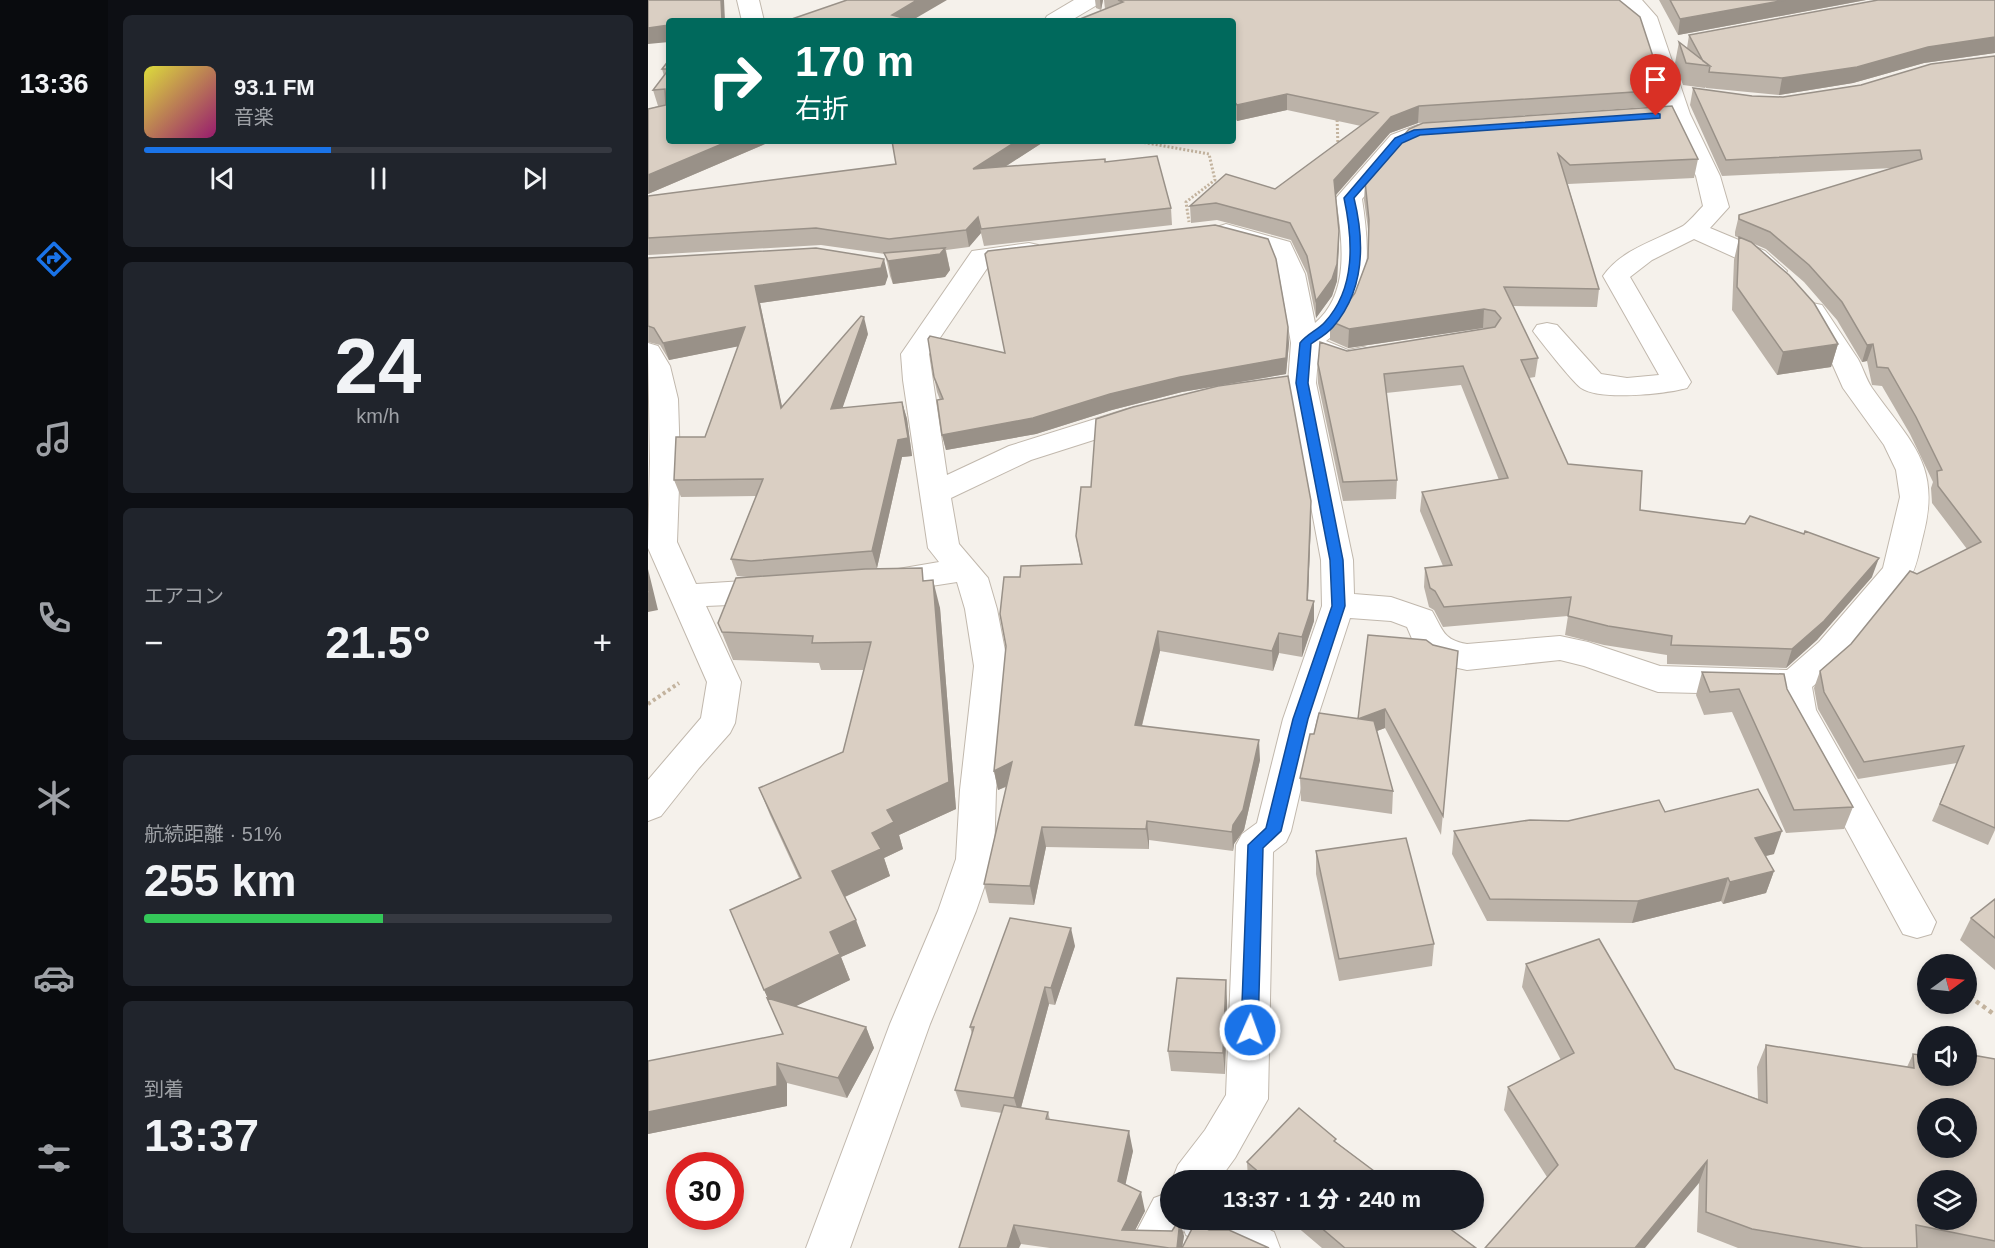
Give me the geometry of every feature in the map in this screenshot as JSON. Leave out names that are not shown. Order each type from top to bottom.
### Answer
[{"type":"street","points":[[748,0],[752,18]]},
{"type":"street","points":[[1060,18],[1089,0]]},
{"type":"street","points":[[1547,331],[1592,382],[1627,387],[1677,382],[1616,276],[1630,261],[1647,250],[1694,230],[1716,207],[1708,176],[1676,105],[1647,17],[1630,0]]},
{"type":"street","points":[[1656,48],[1679,44]]},
{"type":"street","points":[[1305,343],[1329,326],[1348,296],[1356,261],[1354,222],[1349,198],[1399,140],[1418,132],[1463,128]]},
{"type":"street","points":[[1192,231],[1216,230],[1241,235],[1281,248],[1292,274],[1305,343],[1290,385],[1337,560],[1338,606],[1300,719],[1273,831],[1255,845],[1247,1099],[1220,1144],[1200,1170]]},
{"type":"street","points":[[1338,606],[1375,606],[1407,612],[1420,619],[1428,639],[1444,653],[1467,657],[1560,648],[1588,654],[1658,679],[1794,683],[1831,651],[1898,572],[1911,523],[1915,497],[1911,470],[1898,442],[1857,388],[1845,361],[1821,321],[1794,290],[1756,257],[1694,230]]},
{"type":"street","points":[[948,260],[1063,247]]},
{"type":"street","points":[[828,1248],[909,1024],[957,911],[975,859],[978,790],[991,666],[981,609],[972,578],[944,548],[915,354],[981,257]]},
{"type":"street","points":[[1305,343],[1346,359],[1392,352]]},
{"type":"street","points":[[648,352],[656,366],[663,399],[665,461],[661,542],[724,682],[718,723],[686,758],[648,807]]},
{"type":"street","points":[[935,493],[1020,453],[1161,410]]},
{"type":"street","points":[[850,586],[964,570]]},
{"type":"street","points":[[684,596],[803,589]]},
{"type":"street","points":[[1794,683],[1799,711],[1917,922]]},
{"type":"street","points":[[1150,1248],[1160,1230]]},
{"type":"street","points":[[1222,1230],[1258,1248]]},
{"type":"path","points":[[1337,114],[1338,146],[1328,155],[1323,167],[1327,185],[1338,200],[1350,206]]},
{"type":"path","points":[[1153,144],[1209,154],[1215,180],[1186,202],[1192,231]]},
{"type":"path","points":[[1977,1001],[1995,1015]]},
{"type":"building","points":[[648,0],[721,0],[722,18],[666,18],[666,25],[648,28]]},
{"type":"building","points":[[847,0],[917,0],[892,15],[903,18],[795,18]]},
{"type":"building","points":[[1118,0],[1619,0],[1640,17],[1664,90],[1419,106],[1391,117],[1334,180],[1339,231],[1337,264],[1332,279],[1316,301],[1307,256],[1290,223],[1216,203],[1190,206],[1226,174],[1275,189],[1378,113],[1287,94],[1237,105],[1236,18],[1083,18],[1123,2]]},
{"type":"building","points":[[1670,0],[1785,0],[1680,19]]},
{"type":"building","points":[[1878,0],[1995,0],[1995,37],[1928,47],[1857,67],[1782,78],[1709,72],[1710,66],[1703,61],[1689,35]]},
{"type":"building","points":[[1679,42],[1710,66],[1686,63]]},
{"type":"building","points":[[1995,56],[1995,828],[1940,804],[1964,746],[1864,762],[1824,692],[1820,671],[1851,644],[1910,571],[1917,574],[1981,542],[1938,486],[1937,471],[1942,470],[1916,417],[1888,368],[1877,367],[1873,344],[1867,345],[1842,302],[1809,265],[1770,232],[1739,219],[1739,215],[1922,159],[1920,150],[1726,160],[1693,88],[1752,96],[1783,97],[1861,85],[1931,64]]},
{"type":"building","points":[[666,73],[666,105],[665,89],[653,90]]},
{"type":"building","points":[[666,105],[666,144],[722,144],[648,175],[648,109]]},
{"type":"building","points":[[1672,106],[1698,159],[1570,165],[1558,154],[1599,289],[1504,287],[1538,358],[1521,360],[1568,464],[1642,471],[1640,510],[1745,524],[1750,516],[1804,534],[1805,531],[1879,558],[1824,621],[1792,649],[1671,645],[1672,636],[1608,626],[1568,616],[1571,597],[1444,607],[1435,591],[1430,588],[1425,568],[1452,565],[1422,492],[1508,478],[1463,366],[1384,374],[1397,480],[1343,482],[1318,364],[1320,342],[1347,351],[1495,327],[1501,318],[1495,311],[1484,309],[1349,329],[1330,321],[1343,310],[1355,293],[1368,258],[1369,220],[1365,181],[1409,129],[1423,123]]},
{"type":"building","points":[[893,144],[1012,144],[973,169],[1105,159],[1105,162],[1157,156],[1171,208],[981,229],[978,217],[966,230],[889,239],[816,228],[648,238],[648,196],[896,164]]},
{"type":"building","points":[[1215,225],[1268,239],[1276,259],[1288,327],[1286,358],[1180,377],[1110,394],[1033,418],[942,435],[937,400],[943,399],[934,377],[928,339],[930,336],[1005,353],[985,254],[988,251]]},
{"type":"building","points":[[1739,237],[1751,242],[1789,275],[1814,303],[1838,344],[1783,352],[1737,287]]},
{"type":"building","points":[[816,248],[884,259],[881,268],[755,286],[781,408],[861,316],[864,317],[831,409],[902,402],[908,438],[898,440],[872,551],[751,561],[731,559],[763,479],[674,480],[676,437],[705,437],[745,327],[663,343],[654,328],[648,326],[648,258]]},
{"type":"building","points":[[945,248],[940,254],[888,261],[884,253]]},
{"type":"building","points":[[1288,376],[1311,501],[1307,600],[1314,601],[1302,637],[1279,633],[1272,651],[1158,631],[1135,725],[1259,740],[1243,810],[1233,825],[1232,832],[1147,821],[1146,829],[1042,827],[1030,886],[984,884],[1012,762],[994,771],[1006,646],[1000,614],[1004,577],[1020,577],[1021,566],[1082,564],[1076,536],[1081,487],[1091,487],[1096,419],[1133,407],[1218,386]]},
{"type":"building","points":[[922,568],[923,581],[933,580],[949,782],[887,810],[894,822],[872,833],[881,849],[832,871],[856,920],[830,932],[840,954],[764,990],[730,910],[801,878],[759,788],[843,752],[871,642],[812,643],[813,636],[722,632],[718,623],[736,578],[865,569]]},
{"type":"building","points":[[1368,635],[1426,640],[1433,645],[1458,651],[1443,816],[1385,709],[1358,719]]},
{"type":"building","points":[[1702,672],[1784,674],[1787,689],[1853,807],[1794,810],[1739,689],[1710,692]]},
{"type":"building","points":[[1319,713],[1374,721],[1393,791],[1300,778],[1310,734],[1314,734]]},
{"type":"building","points":[[1758,789],[1782,831],[1755,838],[1774,871],[1730,882],[1728,878],[1638,901],[1490,899],[1454,831],[1530,820],[1568,821],[1659,800],[1665,812]]},
{"type":"building","points":[[1406,838],[1434,944],[1339,959],[1316,851]]},
{"type":"building","points":[[1995,899],[1995,938],[1971,918]]},
{"type":"building","points":[[1010,918],[1071,928],[1051,988],[1045,987],[1014,1098],[955,1090],[974,1027],[970,1027]]},
{"type":"building","points":[[1599,939],[1675,1069],[1767,1103],[1766,1045],[1914,1068],[1913,1054],[1917,1055],[1917,1086],[1977,1086],[1977,1056],[1995,1059],[1995,1241],[1941,1230],[1977,1230],[1977,1170],[1917,1170],[1917,1248],[1863,1248],[1752,1229],[1706,1212],[1707,1161],[1635,1248],[1485,1248],[1558,1165],[1508,1087],[1574,1053],[1526,964]]},
{"type":"building","points":[[1177,978],[1226,980],[1223,1053],[1168,1051]]},
{"type":"building","points":[[767,998],[866,1027],[838,1078],[777,1063],[777,1086],[648,1112],[648,1061],[783,1034]]},
{"type":"building","points":[[1004,1105],[1048,1112],[1046,1119],[1129,1131],[1118,1181],[1141,1192],[1122,1230],[1179,1230],[1177,1248],[1169,1248],[1014,1225],[1007,1248],[959,1248]]},
{"type":"building","points":[[1299,1108],[1336,1139],[1334,1141],[1373,1170],[1256,1170],[1247,1162]]},
{"type":"building","points":[[1191,1230],[1229,1230],[1269,1248],[1182,1248]]},
{"type":"building","points":[[1324,1230],[1452,1230],[1476,1248],[1345,1248]]},
{"type":"route","points":[[1250,1030],[1255,845],[1273,831],[1300,719],[1338,606],[1337,560],[1302,383],[1305,343],[1329,326],[1348,296],[1356,261],[1354,222],[1349,198],[1399,140],[1418,132],[1475,126],[1656,116]]}]
